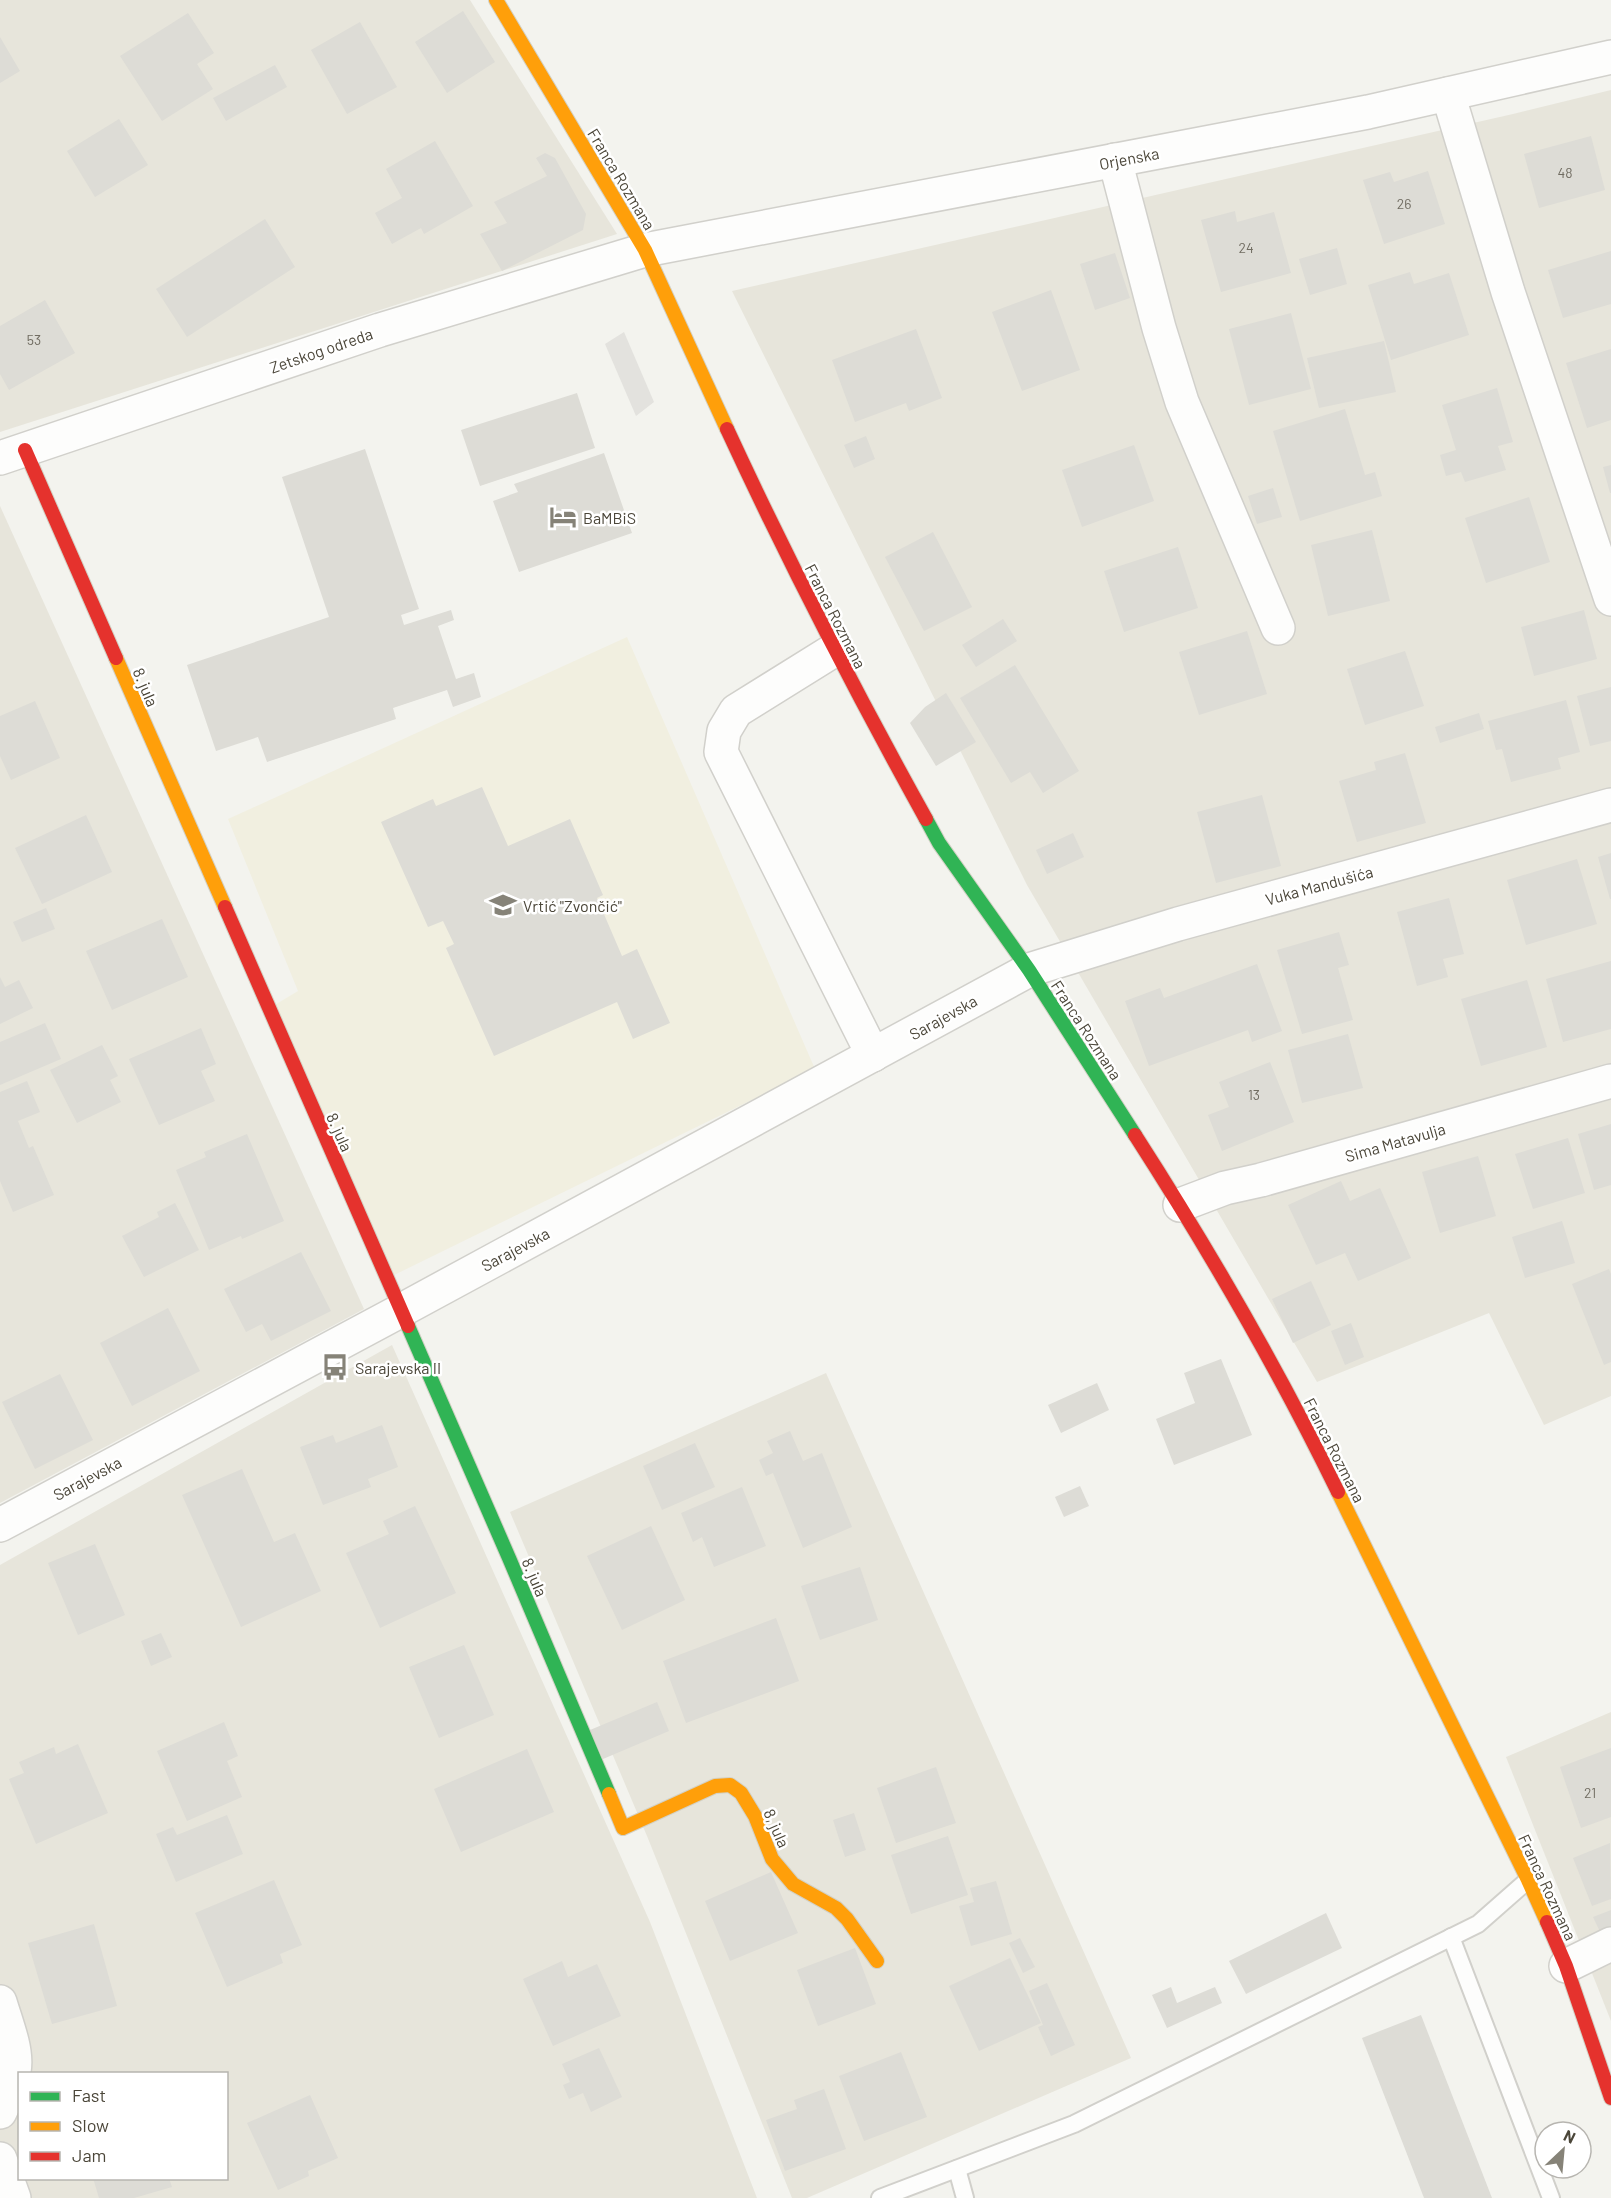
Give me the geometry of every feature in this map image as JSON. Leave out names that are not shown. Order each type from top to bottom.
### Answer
[{"type":"street","name":"Franca Rozmana","points":[[496,0],[645,250],[785,554],[834,650],[939,843],[1029,970],[1180,1205],[1305,1424],[1528,1880],[1566,1966],[1611,2097]]},
{"type":"street","name":"Orjenska","points":[[645,250],[1357,114],[1611,57]]},
{"type":"street","points":[[1448,94],[1508,292],[1611,599]]},
{"type":"street","points":[[1115,160],[1159,328],[1182,402],[1278,628]]},
{"type":"street","name":"Zetskog odreda","points":[[13,454],[380,330],[645,250]]},
{"type":"street","name":"8. jula","points":[[13,454],[400,1311],[548,1648],[623,1828]]},
{"type":"street","points":[[834,650],[736,711],[724,731],[721,752],[873,1055]]},
{"type":"street","name":"Vuka Mandušića","points":[[1029,970],[1178,924],[1611,805]]},
{"type":"street","name":"Sarajevska","points":[[0,1524],[400,1311],[1029,970]]},
{"type":"street","name":"Sima Matavulja","points":[[1180,1205],[1225,1188],[1261,1180],[1611,1081]]},
{"type":"street","name":"8, jula","points":[[623,1828],[715,1786],[730,1785],[741,1793],[754,1816],[772,1859],[793,1884],[836,1908],[847,1919],[876,1961]]},
{"type":"street","points":[[1566,1966],[1611,1944]]},
{"type":"street","points":[[0,2002],[16,2058],[16,2072],[10,2092],[0,2112]]},
{"type":"street","points":[[0,2159],[14,2198]]},
{"type":"lane","points":[[880,2198],[1074,2124],[1478,1924],[1528,1880]]},
{"type":"lane","points":[[1451,1937],[1551,2198]]},
{"type":"lane","points":[[957,2169],[965,2198]]},
{"type":"shaded area","points":[[0,0],[470,0],[617,234],[0,432]]},
{"type":"shaded area","points":[[1611,90],[1611,1396],[1544,1425],[1489,1313],[1317,1382],[1027,885],[732,291]]},
{"type":"shaded area","points":[[624,332],[654,402],[636,416],[605,344]]},
{"type":"shaded area","points":[[0,506],[364,1309],[0,1503]]},
{"type":"shaded area","name":"Vrtić \"Zvončić\"","points":[[627,637],[815,1069],[386,1279],[268,1009],[298,991],[228,819]]},
{"type":"shaded area","points":[[392,1345],[650,1922],[757,2198],[0,2198],[0,1565]]},
{"type":"shaded area","points":[[826,1373],[1131,2058],[807,2198],[792,2198],[647,1836],[510,1512]]},
{"type":"shaded area","points":[[1611,1712],[1611,2021],[1506,1757]]},
{"type":"building","points":[[463,11],[495,62],[447,93],[415,42]]},
{"type":"building","points":[[188,13],[214,53],[197,64],[213,89],[162,121],[120,56]]},
{"type":"building","points":[[360,22],[397,87],[347,114],[311,50]]},
{"type":"building","points":[[0,37],[20,71],[0,83]]},
{"type":"building","points":[[275,65],[287,87],[226,121],[213,98]]},
{"type":"building","points":[[119,119],[148,165],[95,197],[67,151]]},
{"type":"building","points":[[1591,136],[1605,190],[1539,208],[1524,154]]},
{"type":"building","points":[[435,141],[473,206],[424,234],[421,228],[392,244],[375,213],[402,198],[386,169]]},
{"type":"building","points":[[545,153],[555,158],[586,214],[583,230],[502,271],[480,234],[507,223],[494,202],[547,176],[536,158]]},
{"type":"building","points":[[1428,171],[1445,224],[1384,244],[1363,180],[1390,172],[1394,182]]},
{"type":"building","points":[[1235,211],[1237,222],[1274,212],[1291,273],[1221,292],[1201,220]]},
{"type":"building","points":[[265,219],[295,267],[187,337],[156,289]]},
{"type":"building","points":[[1337,248],[1347,284],[1310,295],[1299,259]]},
{"type":"building","points":[[1611,251],[1611,304],[1563,318],[1548,270]]},
{"type":"building","points":[[1115,253],[1130,298],[1095,310],[1080,264]]},
{"type":"building","points":[[1410,272],[1414,284],[1449,273],[1469,335],[1391,360],[1368,285]]},
{"type":"building","points":[[1051,290],[1080,370],[1022,391],[992,312]]},
{"type":"building","points":[[45,300],[75,353],[9,390],[0,374],[0,326]]},
{"type":"building","points":[[1291,313],[1311,389],[1249,405],[1229,329]]},
{"type":"building","points":[[916,329],[942,398],[909,411],[906,403],[855,422],[832,360]]},
{"type":"building","points":[[1384,341],[1396,392],[1319,408],[1307,358]]},
{"type":"building","points":[[1611,349],[1611,420],[1587,428],[1566,363]]},
{"type":"building","points":[[1497,388],[1513,442],[1498,446],[1506,470],[1465,482],[1461,472],[1446,476],[1440,455],[1456,450],[1442,405]]},
{"type":"building","points":[[577,393],[595,448],[480,486],[461,430]]},
{"type":"building","points":[[1345,409],[1365,475],[1375,472],[1382,496],[1300,521],[1273,431]]},
{"type":"building","points":[[866,436],[875,459],[854,468],[844,445]]},
{"type":"building","points":[[1134,445],[1154,501],[1082,527],[1062,470]]},
{"type":"building","points":[[365,449],[419,609],[401,615],[404,625],[451,610],[454,620],[438,626],[456,679],[474,673],[481,697],[453,707],[447,690],[393,708],[396,719],[267,762],[258,737],[216,751],[187,665],[329,617],[282,477]]},
{"type":"building","name":"BaMBiS","points":[[604,453],[632,533],[519,572],[493,501],[518,492],[514,484]]},
{"type":"building","points":[[1611,465],[1611,493],[1610,493],[1603,467]]},
{"type":"building","points":[[1273,488],[1282,517],[1257,524],[1248,496]]},
{"type":"building","points":[[1529,497],[1550,562],[1486,583],[1465,518]]},
{"type":"building","points":[[1372,530],[1390,601],[1328,616],[1311,545]]},
{"type":"building","points":[[933,532],[972,607],[924,631],[885,557]]},
{"type":"building","points":[[1178,547],[1198,608],[1124,632],[1104,571]]},
{"type":"building","points":[[1584,610],[1597,659],[1534,676],[1521,627]]},
{"type":"building","points":[[1003,619],[1017,641],[976,667],[962,645]]},
{"type":"building","points":[[1247,631],[1267,694],[1199,715],[1179,652]]},
{"type":"building","points":[[1405,651],[1424,706],[1365,725],[1347,669]]},
{"type":"building","points":[[1015,665],[1079,771],[1043,793],[1030,772],[1011,783],[960,698]]},
{"type":"building","points":[[1611,687],[1611,741],[1590,746],[1577,696]]},
{"type":"building","points":[[946,693],[976,742],[936,766],[910,723],[925,707]]},
{"type":"building","points":[[1566,700],[1580,752],[1558,758],[1561,769],[1511,782],[1502,749],[1496,750],[1488,721]]},
{"type":"building","points":[[35,701],[60,758],[11,780],[0,756],[0,716]]},
{"type":"building","points":[[1479,713],[1484,729],[1440,743],[1435,727]]},
{"type":"building","points":[[1405,753],[1426,823],[1357,842],[1339,781],[1376,770],[1374,762]]},
{"type":"building","points":[[482,787],[508,846],[570,819],[603,895],[597,898],[622,956],[637,949],[670,1023],[633,1039],[617,1002],[494,1056],[446,948],[454,944],[443,921],[428,927],[381,822],[433,799],[436,806]]},
{"type":"building","points":[[1262,795],[1281,866],[1216,883],[1197,812]]},
{"type":"building","points":[[86,815],[112,872],[42,904],[15,848]]},
{"type":"building","points":[[1073,833],[1084,857],[1047,874],[1036,850]]},
{"type":"building","points":[[1611,853],[1611,899],[1610,899],[1598,857]]},
{"type":"building","points":[[1577,859],[1597,924],[1526,945],[1507,880]]},
{"type":"building","points":[[1449,898],[1464,954],[1443,959],[1448,977],[1417,986],[1397,912]]},
{"type":"building","points":[[46,908],[55,929],[22,942],[13,922]]},
{"type":"building","points":[[162,919],[188,977],[112,1010],[86,951]]},
{"type":"building","points":[[1339,932],[1349,965],[1338,968],[1353,1020],[1302,1034],[1277,950]]},
{"type":"building","points":[[1611,961],[1611,1029],[1563,1042],[1546,979]]},
{"type":"building","points":[[1257,964],[1282,1031],[1252,1042],[1248,1030],[1149,1066],[1125,1001],[1160,988],[1164,998]]},
{"type":"building","points":[[0,977],[5,987],[19,980],[33,1008],[0,1024]]},
{"type":"building","points":[[1527,980],[1547,1047],[1481,1066],[1461,999]]},
{"type":"building","points":[[45,1023],[61,1059],[0,1085],[0,1042]]},
{"type":"building","points":[[201,1028],[216,1064],[201,1071],[215,1101],[159,1125],[129,1059]]},
{"type":"building","points":[[1348,1034],[1363,1088],[1302,1103],[1288,1050]]},
{"type":"building","points":[[102,1045],[118,1076],[110,1080],[121,1102],[77,1123],[50,1070]]},
{"type":"building","points":[[1270,1062],[1294,1122],[1222,1151],[1208,1115],[1229,1107],[1219,1082]]},
{"type":"building","points":[[27,1081],[40,1112],[18,1121],[29,1148],[33,1146],[54,1195],[13,1212],[0,1181],[0,1092]]},
{"type":"building","points":[[1611,1124],[1611,1185],[1594,1190],[1578,1134]]},
{"type":"building","points":[[247,1134],[284,1221],[209,1250],[176,1170],[206,1157],[204,1152]]},
{"type":"building","points":[[1568,1138],[1585,1193],[1533,1209],[1515,1154]]},
{"type":"building","points":[[1478,1156],[1496,1216],[1440,1233],[1422,1172]]},
{"type":"building","points":[[1341,1181],[1350,1201],[1380,1188],[1411,1258],[1358,1281],[1345,1253],[1316,1265],[1288,1205]]},
{"type":"building","points":[[175,1203],[199,1250],[144,1277],[122,1236],[159,1217],[157,1212]]},
{"type":"building","points":[[1562,1221],[1575,1263],[1525,1278],[1512,1237]]},
{"type":"building","points":[[301,1252],[331,1311],[271,1341],[262,1324],[246,1332],[224,1289]]},
{"type":"building","points":[[1609,1269],[1611,1274],[1611,1362],[1604,1365],[1572,1284]]},
{"type":"building","points":[[1311,1281],[1331,1325],[1293,1343],[1272,1299]]},
{"type":"building","points":[[168,1308],[200,1371],[132,1406],[100,1343]]},
{"type":"building","points":[[1351,1323],[1364,1357],[1345,1365],[1331,1331]]},
{"type":"building","points":[[1221,1359],[1252,1435],[1174,1465],[1156,1419],[1195,1403],[1184,1373]]},
{"type":"building","points":[[60,1374],[93,1440],[35,1469],[2,1402]]},
{"type":"building","points":[[1097,1383],[1109,1410],[1061,1433],[1048,1405]]},
{"type":"building","points":[[382,1425],[398,1467],[368,1479],[371,1487],[323,1505],[300,1447],[333,1435],[336,1443]]},
{"type":"building","points":[[790,1431],[803,1461],[822,1453],[852,1527],[803,1548],[773,1473],[766,1476],[759,1460],[773,1453],[767,1441]]},
{"type":"building","points":[[695,1443],[715,1487],[662,1510],[643,1466]]},
{"type":"building","points":[[242,1469],[274,1542],[295,1533],[321,1591],[241,1627],[182,1495]]},
{"type":"building","points":[[1080,1486],[1089,1506],[1064,1517],[1055,1497]]},
{"type":"building","points":[[742,1487],[766,1546],[714,1567],[702,1537],[693,1542],[681,1513]]},
{"type":"building","points":[[415,1506],[456,1593],[380,1628],[346,1553],[389,1534],[383,1521]]},
{"type":"building","points":[[651,1526],[685,1600],[622,1630],[587,1556]]},
{"type":"building","points":[[95,1544],[125,1615],[78,1635],[48,1563]]},
{"type":"building","points":[[860,1567],[878,1620],[820,1640],[801,1586]]},
{"type":"building","points":[[776,1618],[799,1681],[686,1723],[663,1661]]},
{"type":"building","points":[[161,1633],[172,1657],[151,1666],[141,1641]]},
{"type":"building","points":[[464,1645],[494,1715],[439,1738],[409,1667]]},
{"type":"building","points":[[657,1702],[669,1731],[603,1759],[590,1730]]},
{"type":"building","points":[[224,1722],[238,1756],[227,1761],[242,1797],[187,1821],[157,1751]]},
{"type":"building","points":[[78,1744],[108,1813],[36,1844],[9,1779],[24,1773],[19,1762],[54,1747],[56,1754]]},
{"type":"building","points":[[1611,1748],[1611,1817],[1581,1828],[1560,1767]]},
{"type":"building","points":[[527,1749],[554,1812],[461,1852],[434,1789]]},
{"type":"building","points":[[936,1767],[956,1823],[896,1843],[877,1788]]},
{"type":"building","points":[[854,1813],[866,1850],[845,1857],[833,1820]]},
{"type":"building","points":[[227,1815],[243,1854],[176,1882],[156,1834],[173,1827],[177,1835]]},
{"type":"building","points":[[948,1836],[968,1895],[911,1914],[891,1855]]},
{"type":"building","points":[[1610,1843],[1611,1899],[1592,1906],[1573,1858]]},
{"type":"building","points":[[771,1872],[798,1933],[730,1961],[705,1901]]},
{"type":"building","points":[[274,1880],[302,1945],[280,1954],[283,1963],[227,1987],[195,1913]]},
{"type":"building","points":[[996,1881],[1012,1934],[971,1946],[959,1906],[974,1902],[970,1888]]},
{"type":"building","points":[[1611,1910],[1611,1933],[1602,1936],[1593,1917]]},
{"type":"building","points":[[1326,1913],[1342,1948],[1246,1994],[1229,1961]]},
{"type":"building","points":[[94,1924],[117,2006],[52,2024],[28,1943]]},
{"type":"building","points":[[1020,1938],[1035,1967],[1023,1973],[1009,1943]]},
{"type":"building","points":[[855,1948],[876,2004],[818,2026],[797,1970]]},
{"type":"building","points":[[1010,1958],[1041,2023],[979,2051],[949,1986]]},
{"type":"building","points":[[562,1961],[568,1977],[597,1964],[621,2016],[553,2046],[523,1979]]},
{"type":"building","points":[[1047,1983],[1075,2045],[1051,2056],[1038,2027],[1043,2025],[1029,1991]]},
{"type":"building","points":[[1171,1987],[1177,2003],[1215,1987],[1222,2003],[1167,2028],[1152,1995]]},
{"type":"building","points":[[1421,2015],[1492,2198],[1424,2198],[1362,2038]]},
{"type":"building","points":[[599,2048],[622,2097],[591,2112],[583,2093],[569,2099],[563,2085],[570,2082],[562,2064]]},
{"type":"building","points":[[901,2052],[927,2117],[864,2141],[839,2076]]},
{"type":"building","points":[[824,2089],[846,2149],[785,2171],[766,2120],[797,2109],[794,2100]]},
{"type":"building","points":[[310,2095],[338,2158],[308,2171],[309,2176],[278,2190],[247,2123]]},
{"type":"building","points":[[94,2180],[170,2180],[172,2187],[134,2198],[99,2198]]},
{"type":"traffic: fast","points":[[926,819],[939,843],[1029,970],[1135,1135]]},
{"type":"traffic: fast","points":[[408,1326],[609,1794]]},
{"type":"traffic: slow","points":[[496,0],[645,250],[727,429]]},
{"type":"traffic: slow","points":[[116,658],[225,907]]},
{"type":"traffic: slow","points":[[1338,1492],[1547,1922]]},
{"type":"traffic: slow","points":[[609,1794],[623,1828],[715,1786],[730,1785],[741,1793],[755,1816],[772,1859],[793,1884],[836,1908],[847,1919],[877,1961]]},
{"type":"traffic: jam","points":[[727,429],[823,626],[926,819]]},
{"type":"traffic: jam","points":[[25,450],[116,658]]},
{"type":"traffic: jam","points":[[225,907],[408,1326]]},
{"type":"traffic: jam","points":[[1135,1135],[1242,1310],[1338,1492]]},
{"type":"traffic: jam","points":[[1547,1922],[1566,1966],[1611,2098]]},
{"type":"place","name":"BaMBiS","points":[[563,517]]},
{"type":"place","name":"Vrtić \"Zvončić\"","points":[[503,905]]},
{"type":"place","name":"Sarajevska II","points":[[335,1367]]}]
